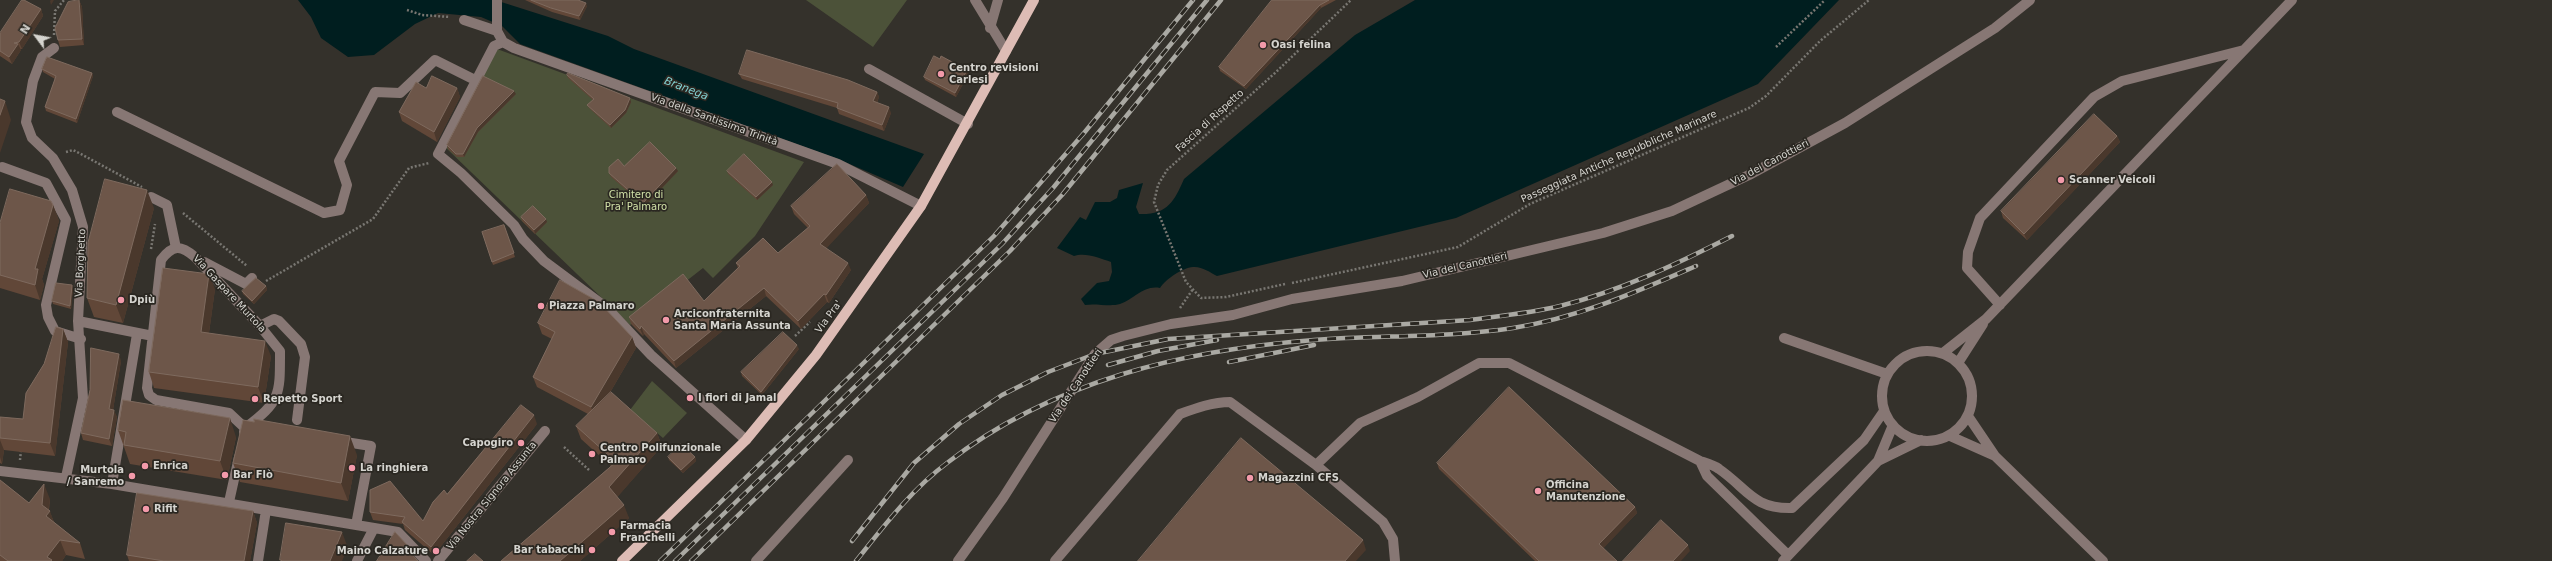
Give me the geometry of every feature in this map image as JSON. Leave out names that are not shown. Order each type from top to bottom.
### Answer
[{"type":"main road","name":"Via Pra'","points":[[622,561],[746,440],[816,355],[923,203],[968,124],[1034,0]]},
{"type":"street","points":[[497,0],[497,29],[503,42],[494,46],[475,80],[438,154],[462,173],[514,224],[522,239],[544,261],[607,308],[626,326],[651,355],[746,440]]},
{"type":"street","points":[[975,0],[990,28],[1006,51]]},
{"type":"street","points":[[990,28],[998,0]]},
{"type":"street","name":"Via dei Canottieri","points":[[958,561],[1003,498],[1096,354],[1111,340],[1171,324],[1234,315],[1292,299],[1402,281],[1603,233],[1672,211],[1749,176],[1845,123],[1995,28],[2030,0]]},
{"type":"street","points":[[1943,353],[1986,319],[2000,305],[2292,0]]},
{"type":"street","points":[[464,20],[497,29]]},
{"type":"street","name":"Via della Santissima Trinità","points":[[503,42],[514,48],[707,119],[838,164],[923,203]]},
{"type":"street","name":"Via Borghetto","points":[[54,48],[42,57],[33,81],[26,122],[32,138],[53,158],[72,190],[83,227],[78,321],[81,339],[83,398],[66,477]]},
{"type":"street","points":[[2000,305],[1967,268],[1968,252],[1975,228],[1980,218],[2089,102],[2094,97],[2122,81],[2244,50]]},
{"type":"street","points":[[117,112],[324,213],[340,210],[347,185],[339,162],[375,92],[400,93],[435,60],[475,80]]},
{"type":"street","points":[[869,68],[968,124]]},
{"type":"street","name":"Via Borghetto","points":[[2,167],[46,183],[66,220],[46,305],[48,317],[55,331],[81,339]]},
{"type":"street","points":[[149,193],[167,205],[176,248],[167,252],[161,260],[147,388],[149,395],[156,400],[229,413],[245,428],[229,502]]},
{"type":"street","name":"Via Gaspare Murtola","points":[[176,248],[185,249],[196,257],[260,326],[280,351],[277,395],[269,410],[245,428]]},
{"type":"street","points":[[196,257],[246,284],[254,275]]},
{"type":"street","points":[[260,326],[274,319],[279,321],[301,344],[305,357],[297,420]]},
{"type":"street","points":[[1958,363],[1986,319]]},
{"type":"street","points":[[78,321],[153,336]]},
{"type":"street","points":[[112,484],[137,334]]},
{"type":"street","points":[[1784,338],[1887,374]]},
{"type":"street","points":[[1922,350],[1943,353],[1958,363],[1970,379],[1973,394],[1968,416],[1964,424],[1950,436],[1932,441],[1914,440],[1898,431],[1884,411],[1883,386],[1887,374],[1896,362],[1908,354],[1922,350]]},
{"type":"street","points":[[1316,465],[1360,423],[1418,397],[1479,363],[1509,363],[1700,461],[1718,468],[1760,504],[1776,508],[1792,508],[1864,440],[1884,411]]},
{"type":"street","points":[[1055,561],[1180,414],[1198,407],[1230,402],[1316,465],[1383,522],[1393,539],[1395,561]]},
{"type":"street","points":[[1968,416],[1994,456],[2102,561]]},
{"type":"street","points":[[1878,461],[1893,425]]},
{"type":"street","name":"Via Nostra Signora Assunta","points":[[438,561],[546,430]]},
{"type":"street","points":[[1950,436],[1994,456]]},
{"type":"street","points":[[327,438],[371,446],[356,525]]},
{"type":"street","points":[[1700,461],[1707,476],[1785,558],[1878,461],[1921,440]]},
{"type":"street","points":[[756,561],[848,460]]},
{"type":"street","points":[[0,471],[66,477],[112,484],[229,502],[266,510],[398,532],[426,561]]},
{"type":"street","points":[[258,561],[266,510]]},
{"type":"street","points":[[357,561],[374,528]]},
{"type":"path","points":[[54,48],[55,11],[64,0]]},
{"type":"path","name":"Fascia di Rispetto","points":[[1186,282],[1154,202],[1158,185],[1167,170],[1275,73],[1351,0]]},
{"type":"path","points":[[1776,47],[1825,0]]},
{"type":"path","name":"Passeggiata Antiche Repubbliche Marinare","points":[[1186,282],[1201,298],[1226,297],[1458,247],[1530,204],[1749,108],[1766,96],[1820,41],[1869,0]]},
{"type":"path","points":[[407,10],[422,15],[464,20]]},
{"type":"path","points":[[65,152],[73,150],[149,193]]},
{"type":"path","points":[[179,209],[254,275],[266,281],[373,219],[409,168],[428,165],[438,154]]},
{"type":"path","points":[[151,251],[156,221]]},
{"type":"path","points":[[794,336],[810,322]]},
{"type":"path","points":[[19,473],[22,443]]},
{"type":"path","points":[[564,447],[590,470]]},
{"type":"green space","points":[[806,0],[907,0],[873,47]]},
{"type":"green space","name":"Cimitero di Pra' Palmaro","points":[[497,49],[804,162],[755,236],[713,278],[703,268],[630,325],[445,147]]},
{"type":"green space","points":[[652,381],[687,413],[663,438],[630,410]]},
{"type":"water","name":"Branega","points":[[298,0],[495,0],[608,36],[634,49],[924,154],[903,187],[838,159],[520,44],[502,26],[481,17],[438,13],[415,24],[374,55],[348,57],[321,38],[311,17]]},
{"type":"water","points":[[1415,0],[1839,0],[1758,84],[1456,218],[1217,276],[1199,267],[1184,269],[1166,281],[1160,288],[1144,290],[1120,304],[1085,305],[1081,299],[1097,283],[1109,281],[1112,272],[1111,262],[1088,255],[1074,256],[1057,248],[1080,217],[1086,220],[1095,202],[1110,202],[1117,198],[1119,190],[1143,183],[1136,207],[1139,214],[1149,214],[1168,206],[1177,194],[1184,179],[1355,35]]},
{"type":"building","points":[[22,0],[41,9],[19,42],[14,43],[18,44],[9,57],[0,51],[0,33]]},
{"type":"building","points":[[79,0],[82,39],[58,40],[55,28],[68,2]]},
{"type":"building","points":[[531,0],[578,0],[586,3],[579,16],[551,8]]},
{"type":"building","name":"Oasi felina","points":[[1272,0],[1329,0],[1320,5],[1244,86],[1219,67]]},
{"type":"building","points":[[747,50],[848,80],[877,92],[873,101],[889,107],[882,125],[837,108],[838,103],[739,74]]},
{"type":"building","points":[[934,56],[940,59],[941,56],[967,70],[955,93],[924,77]]},
{"type":"building","points":[[47,57],[92,73],[76,119],[45,107],[56,76],[42,69]]},
{"type":"building","points":[[568,73],[630,98],[625,110],[610,125],[587,105],[594,99],[567,75]]},
{"type":"building","points":[[432,76],[457,88],[434,132],[399,112],[416,82],[426,88]]},
{"type":"building","points":[[483,76],[514,91],[477,128],[463,154],[456,154],[447,145]]},
{"type":"building","points":[[0,99],[5,101],[0,115]]},
{"type":"building","name":"Scanner Veicoli","points":[[2094,114],[2117,136],[2024,234],[2001,211]]},
{"type":"building","points":[[650,142],[676,168],[643,203],[609,173],[609,167],[618,159],[624,166]]},
{"type":"building","points":[[744,154],[772,182],[756,197],[727,171]]},
{"type":"building","points":[[837,164],[866,195],[820,244],[848,263],[826,295],[824,294],[798,321],[764,288],[674,361],[641,326],[640,329],[629,317],[683,274],[704,301],[740,266],[736,263],[763,238],[778,253],[810,226],[791,206]]},
{"type":"building","points":[[105,179],[147,190],[116,305],[87,298],[88,243]]},
{"type":"building","points":[[10,189],[51,201],[53,205],[35,269],[38,269],[35,285],[0,275],[0,223]]},
{"type":"building","points":[[533,206],[546,219],[534,230],[521,217]]},
{"type":"building","points":[[504,225],[514,253],[492,262],[482,232]]},
{"type":"building","points":[[163,268],[209,274],[201,332],[265,341],[258,387],[149,372]]},
{"type":"building","points":[[256,278],[266,286],[252,301],[242,291]]},
{"type":"building","points":[[560,280],[599,302],[632,337],[591,407],[533,377],[555,332],[538,323]]},
{"type":"building","points":[[56,283],[72,285],[70,306],[52,301]]},
{"type":"building","points":[[56,327],[63,329],[50,443],[0,438],[0,417],[23,419],[26,393],[44,364]]},
{"type":"building","points":[[783,332],[797,345],[761,392],[741,372]]},
{"type":"building","points":[[91,348],[119,354],[109,409],[114,410],[109,439],[81,433],[90,390]]},
{"type":"building","name":"Officina Manutenzione","points":[[1509,387],[1635,507],[1599,544],[1617,561],[1539,561],[1437,463]]},
{"type":"building","points":[[611,392],[657,433],[609,487],[624,505],[560,561],[501,561],[616,462],[576,426]]},
{"type":"building","points":[[123,400],[230,418],[220,461],[124,445],[126,432],[118,430]]},
{"type":"building","points":[[521,405],[534,415],[431,547],[402,522],[405,517],[370,512],[370,490],[390,481],[423,521],[433,502],[444,490],[447,494]]},
{"type":"building","points":[[254,419],[350,436],[341,483],[233,463],[243,420],[254,422]]},
{"type":"building","name":"Magazzini CFS","points":[[1241,438],[1363,540],[1345,561],[1138,561]]},
{"type":"building","points":[[681,444],[695,457],[681,470],[668,457]]},
{"type":"building","points":[[0,480],[29,503],[44,484],[42,505],[50,511],[46,516],[80,543],[60,540],[47,557],[52,560],[51,561],[8,561],[0,555]]},
{"type":"building","points":[[137,493],[253,511],[244,561],[164,561],[127,555]]},
{"type":"building","points":[[1661,520],[1688,545],[1673,561],[1623,561]]},
{"type":"building","points":[[286,523],[342,532],[330,561],[280,560]]},
{"type":"building","points":[[395,532],[409,547],[407,549],[418,561],[377,561]]},
{"type":"building","points":[[475,554],[483,561],[467,561]]},
{"type":"railway","points":[[660,561],[994,236],[1084,133],[1193,0]]},
{"type":"railway","points":[[675,561],[1002,244],[1053,188],[1207,0]]},
{"type":"railway","points":[[691,561],[1010,251],[1062,195],[1221,0]]},
{"type":"railway","points":[[852,541],[914,463],[959,424],[1002,395],[1048,372],[1095,354],[1168,339],[1470,320],[1538,311],[1582,300],[1626,285],[1690,257],[1732,236]]},
{"type":"railway","points":[[856,561],[910,497],[947,463],[988,435],[1030,411],[1075,391],[1121,374],[1217,352],[1265,345],[1339,338],[1438,335],[1488,331],[1537,324],[1561,318],[1606,303],[1696,266]]},
{"type":"railway","points":[[1108,365],[1158,351],[1217,340]]},
{"type":"railway","points":[[1229,362],[1314,345]]},
{"type":"place","name":"Oasi felina","points":[[1263,45]]},
{"type":"place","name":"Centro revisioni Carlesi","points":[[941,74]]},
{"type":"place","name":"Scanner Veicoli","points":[[2061,180]]},
{"type":"place","name":"Dpiù","points":[[121,300]]},
{"type":"place","name":"Piazza Palmaro","points":[[541,306]]},
{"type":"place","name":"Arciconfraternita Santa Maria Assunta","points":[[666,320]]},
{"type":"place","name":"I fiori di Jamal","points":[[690,398]]},
{"type":"place","name":"Repetto Sport","points":[[255,399]]},
{"type":"place","name":"Capogiro","points":[[521,443]]},
{"type":"place","name":"Centro Polifunzionale Palmaro","points":[[592,454]]},
{"type":"place","name":"Enrica","points":[[145,466]]},
{"type":"place","name":"La ringhiera","points":[[352,468]]},
{"type":"place","name":"Bar Flò","points":[[225,475]]},
{"type":"place","name":"Murtola / Sanremo","points":[[132,476]]},
{"type":"place","name":"Magazzini CFS","points":[[1250,478]]},
{"type":"place","name":"Officina Manutenzione","points":[[1538,491]]},
{"type":"place","name":"Rifit","points":[[146,509]]},
{"type":"place","name":"Farmacia Franchelli","points":[[612,532]]},
{"type":"place","name":"Bar tabacchi","points":[[592,550]]},
{"type":"place","name":"Maino Calzature","points":[[436,551]]}]
